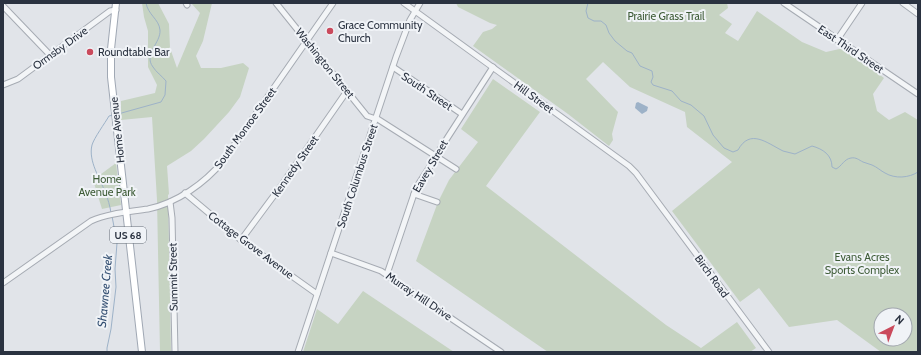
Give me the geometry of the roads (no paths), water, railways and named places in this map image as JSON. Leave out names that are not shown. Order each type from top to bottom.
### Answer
[{"type":"main road","name":"Home Avenue","points":[[116,3],[110,58],[111,77],[142,352]]},
{"type":"street","name":"Washington Street","points":[[276,3],[371,119],[376,119],[456,169]]},
{"type":"street","name":"South Monroe Street","points":[[3,284],[87,224],[107,215],[126,213],[170,202],[206,179],[220,165],[332,3]]},
{"type":"street","name":"Hill Street","points":[[404,3],[625,162],[636,173],[655,199]]},
{"type":"street","name":"South Columbus Street","points":[[298,352],[393,67],[410,20],[420,3]]},
{"type":"street","name":"East Third Street","points":[[784,3],[918,94]]},
{"type":"street","points":[[837,40],[862,3]]},
{"type":"street","points":[[902,3],[918,14]]},
{"type":"street","points":[[3,6],[50,55]]},
{"type":"street","name":"Ormsby Drive","points":[[3,85],[18,79],[110,11],[116,10]]},
{"type":"street","name":"South Street","points":[[393,67],[462,114]]},
{"type":"street","name":"Eavey Street","points":[[387,274],[414,194],[420,182],[493,67]]},
{"type":"street","name":"Kennedy Street","points":[[241,240],[281,186],[347,91]]},
{"type":"street","name":"Cottage Grove Avenue","points":[[185,193],[241,240],[317,294]]},
{"type":"street","points":[[414,194],[437,202]]},
{"type":"street","name":"Birch Road","points":[[655,199],[769,352]]},
{"type":"street","name":"Summit Street","points":[[170,202],[172,218],[175,352]]},
{"type":"street","name":"Murray Hill Drive","points":[[331,253],[370,266],[387,274],[501,352]]},
{"type":"water","points":[[638,102],[648,107],[647,111],[642,114],[635,108],[636,103]]},
{"type":"waterway","name":"Shawnee Creek","points":[[118,114],[161,102],[165,95],[166,81],[156,71],[150,62],[151,53],[160,35],[160,30],[158,23],[149,11],[146,3]]},
{"type":"waterway","points":[[588,3],[586,11],[588,18],[594,21],[601,21],[606,25],[609,33],[615,41],[627,51],[632,53],[640,66],[652,71],[653,77],[651,82],[653,85],[672,91],[681,101],[691,105],[704,116],[713,135],[724,148],[733,152],[738,150],[743,143],[748,140],[759,139],[783,151],[795,154],[812,146],[816,147],[829,156],[832,167],[836,169],[847,160],[856,158],[889,175],[897,177],[906,177],[918,172]]},
{"type":"waterway","name":"Shawnee Creek","points":[[111,213],[107,197],[93,163],[91,151],[93,142],[97,135],[109,116],[113,115]]},
{"type":"waterway","name":"Shawnee Creek","points":[[107,352],[116,287],[115,269],[117,243],[112,216]]},
{"type":"place","name":"Grace Community Church","points":[[330,31]]},
{"type":"place","name":"Roundtable Bar","points":[[90,52]]},
{"type":"park label","name":"Prairie Grass Trail","points":[[666,16]]},
{"type":"park label","name":"Home Avenue Park","points":[[107,185]]},
{"type":"park label","name":"Evans Acres Sports Complex","points":[[862,263]]}]
